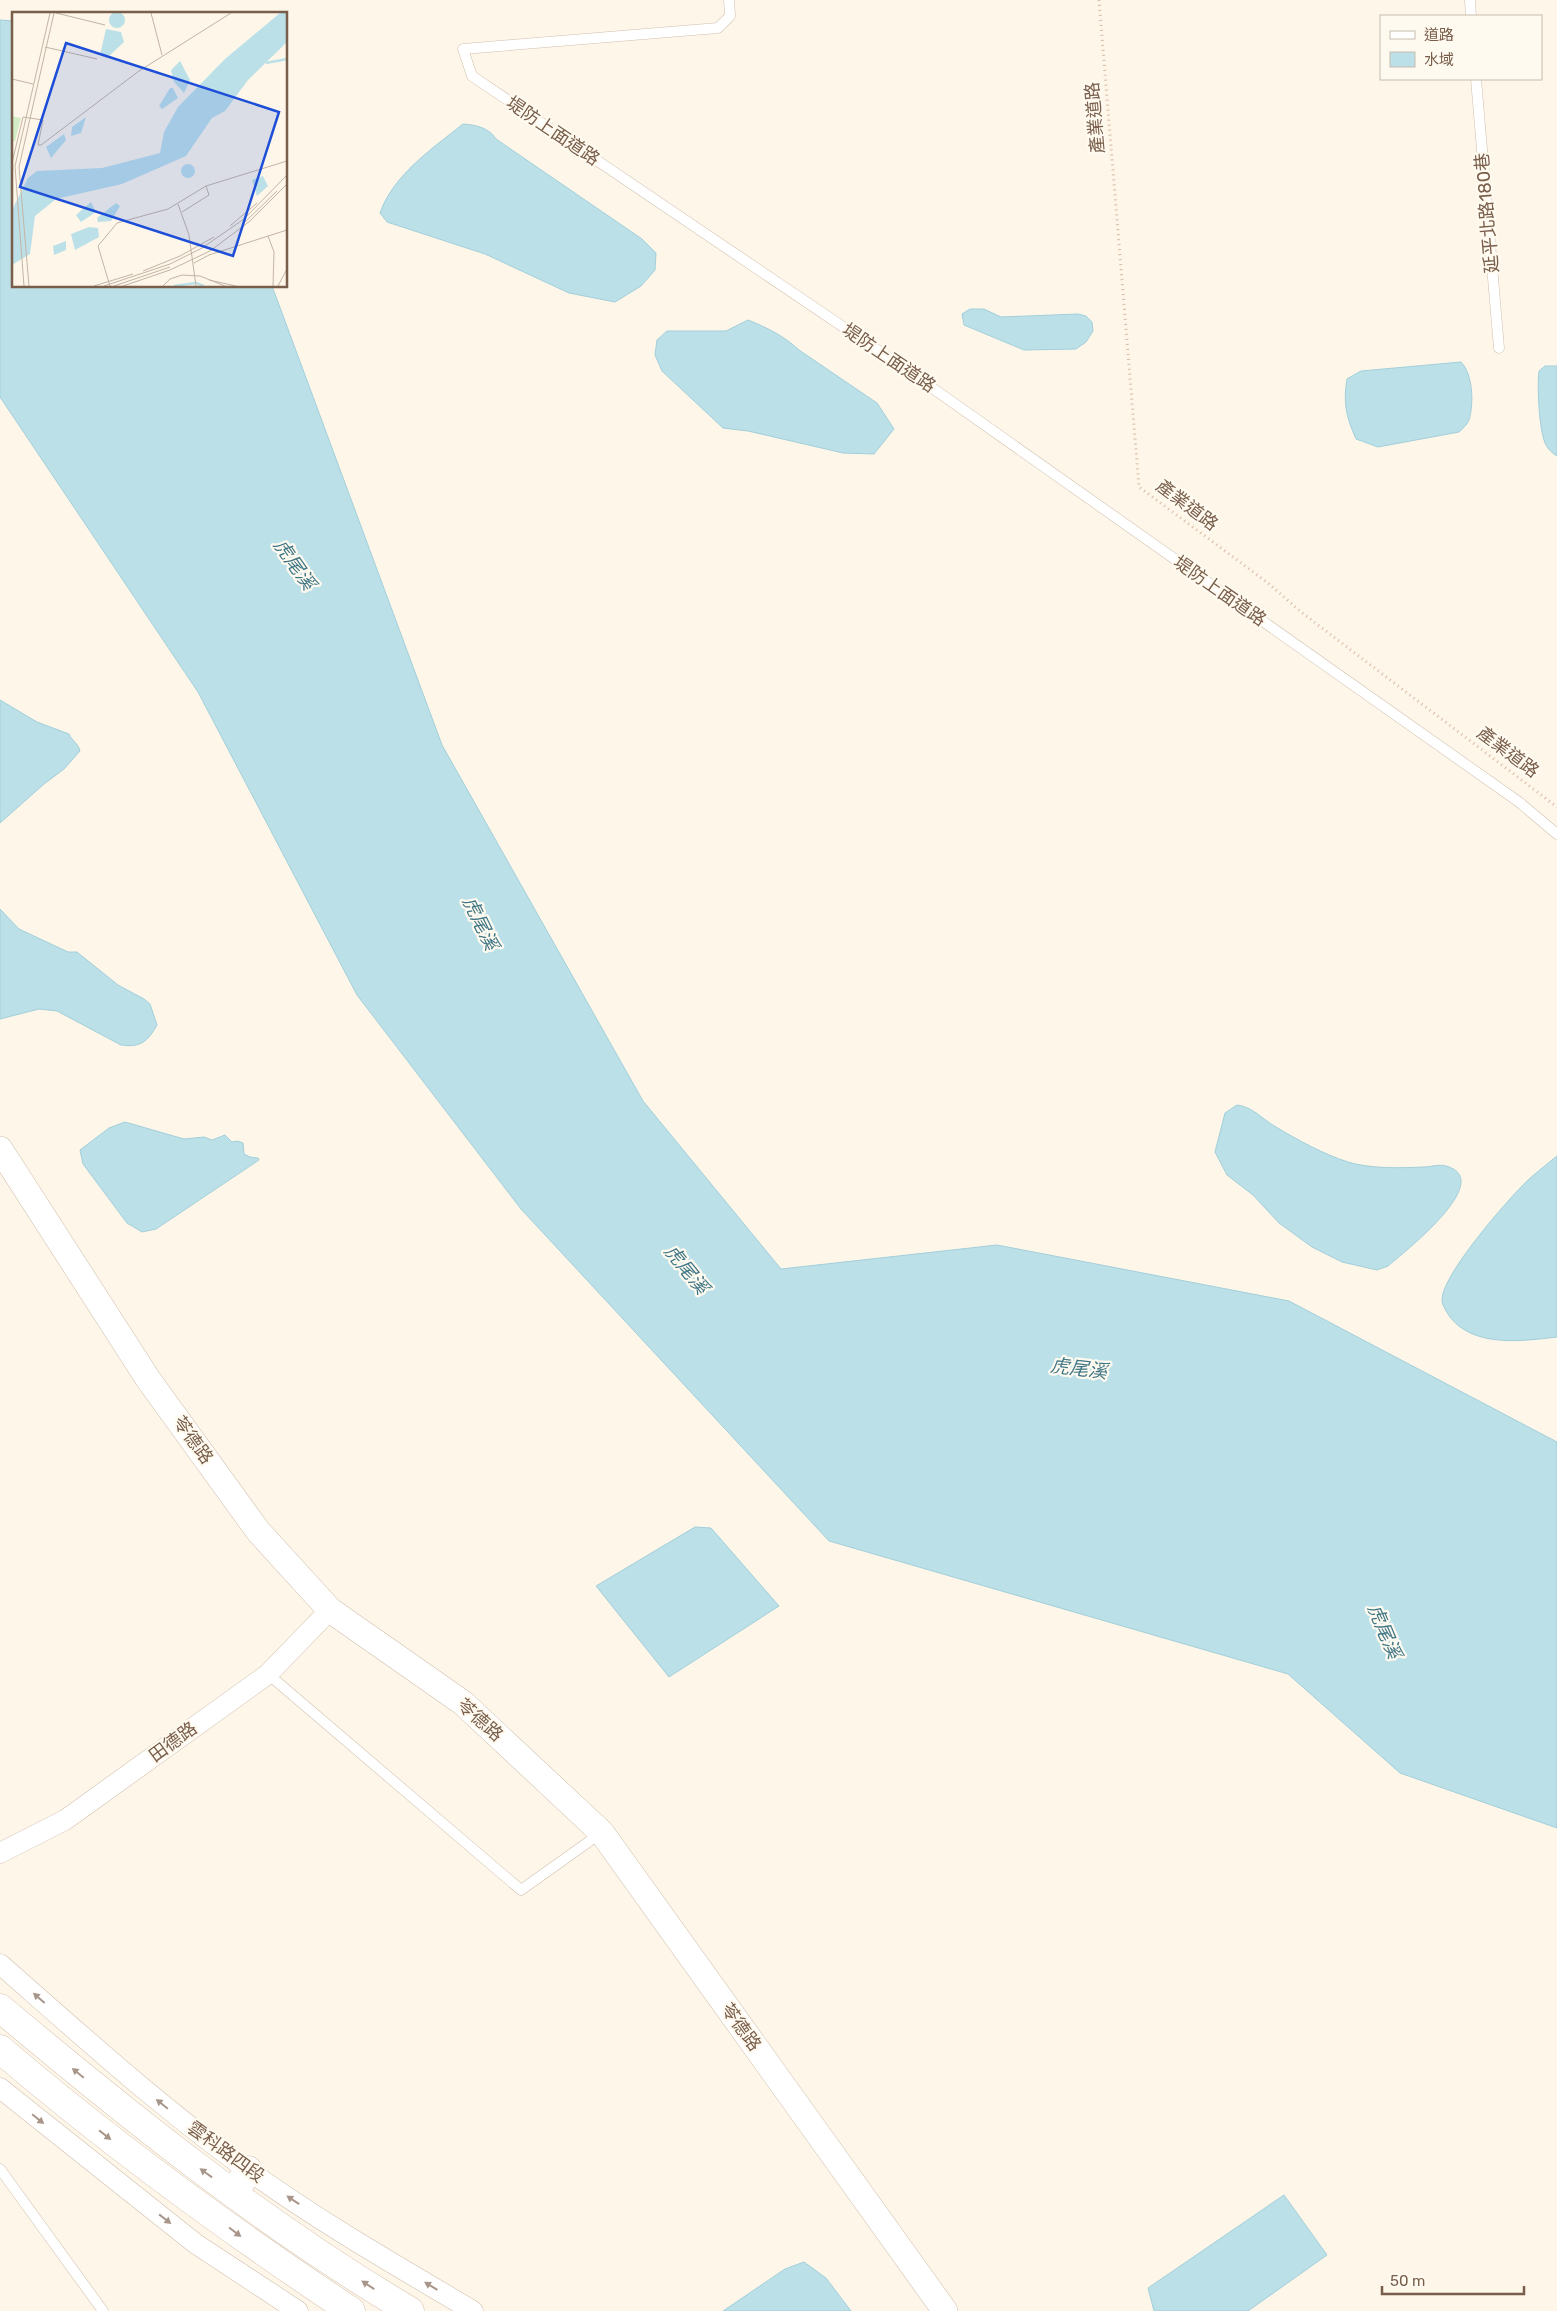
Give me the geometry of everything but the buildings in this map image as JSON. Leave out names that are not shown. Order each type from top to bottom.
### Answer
[{"type":"main road","name":"雲科路四段","points":[[0,2008],[188,2160],[241,2182],[314,2250],[410,2311]]},
{"type":"main road","points":[[0,2048],[106,2136],[264,2253],[351,2311]]},
{"type":"street","name":"苓德路","points":[[0,1149],[148,1379],[258,1530],[330,1610],[463,1704],[602,1832],[944,2311]]},
{"type":"street","name":"田德路","points":[[0,1853],[65,1820],[268,1674],[330,1610]]},
{"type":"street","name":"雲科路四段","points":[[0,1964],[125,2075],[241,2182],[348,2237],[473,2311]]},
{"type":"street","points":[[0,2088],[196,2244],[298,2311]]},
{"type":"lane","name":"堤防上面道路","points":[[729,0],[730,16],[718,28],[463,49],[472,76],[904,368],[1519,802],[1557,834]]},
{"type":"lane","points":[[1470,0],[1471,15]]},
{"type":"lane","name":"延平北路180巷","points":[[1476,80],[1498,348]]},
{"type":"lane","points":[[268,1674],[521,1890],[602,1832]]},
{"type":"lane","points":[[0,2170],[102,2311]]},
{"type":"path","name":"產業道路","points":[[1099,0],[1139,487],[1268,583],[1301,612],[1557,808]]},
{"type":"water","name":"虎尾溪","points":[[0,20],[12,21],[12,288],[273,288],[442,745],[643,1101],[781,1269],[997,1245],[1289,1301],[1557,1442],[1557,1828],[1400,1773],[1288,1674],[829,1541],[521,1209],[357,995],[198,692],[0,397]]},
{"type":"water","points":[[463,124],[478,126],[486,130],[496,139],[642,239],[656,253],[655,270],[641,286],[615,302],[569,293],[485,254],[387,222],[380,213],[394,186],[415,163]]},
{"type":"water","points":[[970,309],[984,309],[1001,317],[1078,314],[1086,316],[1092,322],[1093,331],[1086,342],[1076,349],[1024,350],[964,325],[962,314]]},
{"type":"water","points":[[748,320],[782,336],[799,350],[877,403],[894,429],[874,454],[843,453],[748,431],[723,428],[662,371],[655,355],[657,340],[667,331],[726,331]]},
{"type":"water","points":[[1461,362],[1470,381],[1472,406],[1469,420],[1459,432],[1378,447],[1356,439],[1346,409],[1347,379],[1361,371]]},
{"type":"water","points":[[1545,366],[1557,366],[1557,456],[1546,445],[1540,420],[1538,378],[1539,371]]},
{"type":"water","points":[[0,700],[37,722],[69,734],[80,751],[64,769],[0,823]]},
{"type":"water","points":[[0,909],[19,929],[68,952],[77,952],[118,985],[150,1004],[157,1025],[147,1039],[139,1044],[121,1045],[57,1011],[39,1009],[0,1019]]},
{"type":"water","points":[[1237,1105],[1248,1108],[1292,1137],[1339,1159],[1376,1167],[1446,1166],[1459,1174],[1461,1186],[1454,1200],[1442,1216],[1411,1247],[1388,1266],[1377,1270],[1342,1262],[1312,1247],[1279,1223],[1253,1195],[1227,1175],[1215,1152],[1225,1113]]},
{"type":"water","points":[[125,1122],[184,1139],[204,1137],[212,1140],[225,1135],[232,1142],[243,1143],[244,1154],[259,1160],[156,1229],[142,1232],[127,1223],[83,1164],[80,1150],[109,1128]]},
{"type":"water","points":[[1557,1156],[1557,1337],[1515,1341],[1485,1338],[1472,1334],[1460,1327],[1450,1317],[1443,1304],[1442,1300],[1445,1289],[1452,1274],[1463,1256],[1506,1203],[1528,1180]]},
{"type":"water","points":[[695,1527],[711,1528],[779,1606],[669,1677],[596,1586]]},
{"type":"water","points":[[1284,2195],[1327,2255],[1248,2311],[1154,2311],[1148,2288]]},
{"type":"water","points":[[804,2262],[826,2278],[851,2311],[723,2311],[785,2269]]}]
